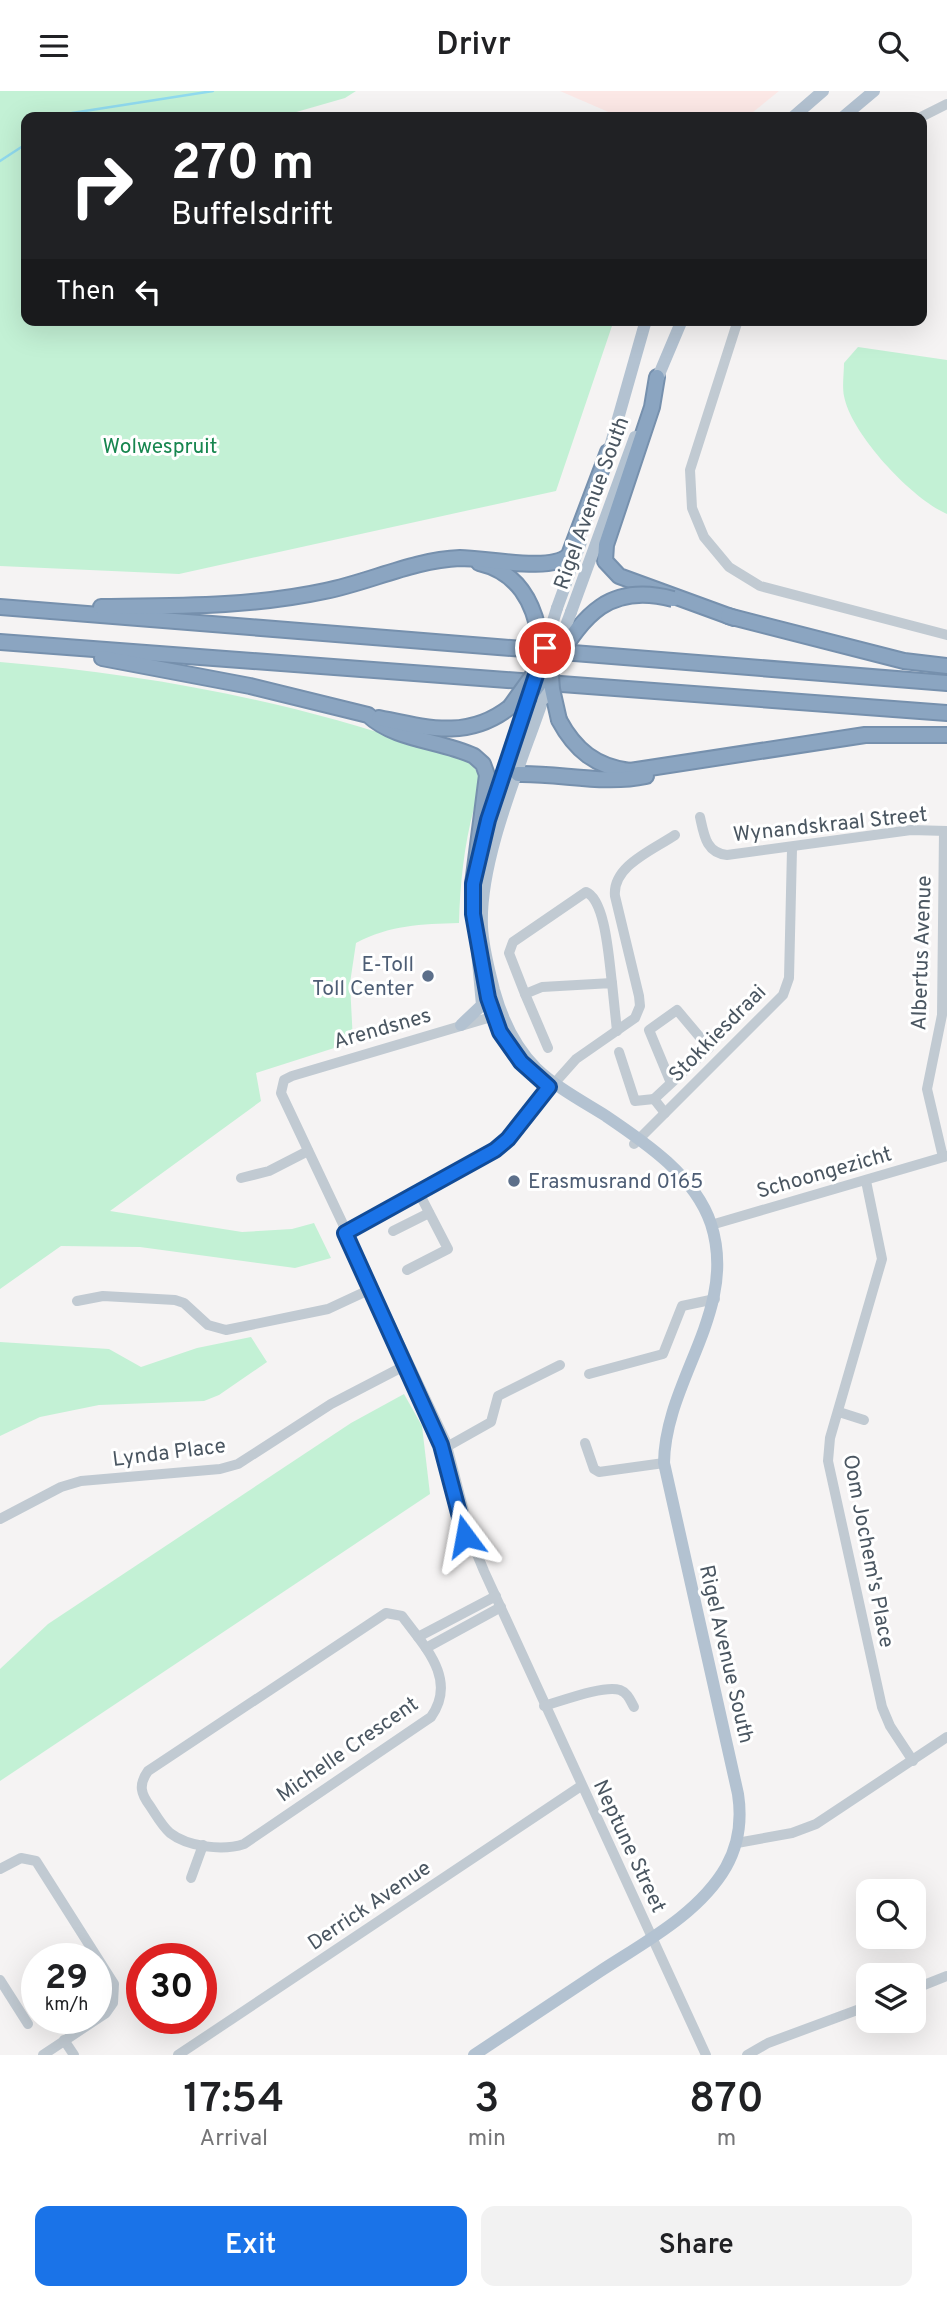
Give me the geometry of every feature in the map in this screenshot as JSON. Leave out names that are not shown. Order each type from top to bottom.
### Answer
[{"type":"highway","points":[[657,377],[652,407],[606,545],[605,561],[611,571],[619,576],[734,618]]},
{"type":"highway","points":[[15,609],[246,603],[327,591],[434,561],[457,558],[537,565],[559,562],[569,555],[608,452]]},
{"type":"highway","points":[[401,570],[469,563],[494,567],[518,584],[550,637],[550,654],[536,698]]},
{"type":"highway","points":[[20,644],[182,672],[450,731],[485,723],[510,707],[543,674],[573,632],[593,612],[635,594],[673,599],[734,618],[904,661],[947,666]]},
{"type":"highway","points":[[0,607],[947,683]]},
{"type":"highway","points":[[550,637],[543,674],[559,720],[577,748],[615,769],[657,768],[865,735],[947,735]]},
{"type":"highway","points":[[0,642],[947,713]]},
{"type":"highway","points":[[368,715],[378,725],[467,753],[483,764],[487,786],[473,884]]},
{"type":"highway","points":[[518,774],[541,772],[627,781],[747,753]]},
{"type":"main road","points":[[799,112],[823,91]]},
{"type":"main road","points":[[849,112],[874,91]]},
{"type":"main road","name":"Rigel Avenue South","points":[[543,674],[557,608],[608,452],[644,326]]},
{"type":"main road","name":"Rigel Avenue South","points":[[550,637],[571,612],[657,377],[679,326]]},
{"type":"main road","name":"Rigel Avenue South","points":[[474,2055],[651,1938],[705,1894],[727,1866],[737,1843],[740,1820],[738,1794],[664,1464],[671,1416],[715,1299],[718,1268],[711,1225],[689,1185],[662,1160],[551,1085],[510,1049],[477,949],[473,884],[504,768],[520,721],[536,698]]},
{"type":"main road","name":"Rigel Avenue South","points":[[498,1015],[485,953],[482,909],[490,855],[533,730],[536,698]]},
{"type":"main road","points":[[461,1025],[482,1005],[477,949]]},
{"type":"street","points":[[927,114],[947,104]]},
{"type":"street","points":[[736,326],[690,470],[691,508],[704,537],[729,567],[760,586],[947,635]]},
{"type":"street","name":"Wynandskraal Street","points":[[700,817],[708,846],[717,853],[727,855],[792,849],[911,830],[945,831]]},
{"type":"street","name":"Albertus Avenue","points":[[945,831],[942,1015],[927,1089],[945,1156]]},
{"type":"street","points":[[345,1233],[495,1150],[508,1139],[551,1085],[576,1059],[635,1018],[640,1006],[615,896],[615,884],[621,871],[675,835]]},
{"type":"street","name":"Stokkiesdraai","points":[[637,1141],[775,1006],[786,988],[789,978],[792,849]]},
{"type":"street","points":[[548,1048],[509,953],[513,942],[586,892],[595,898],[604,926],[617,1031]]},
{"type":"street","points":[[525,994],[542,987],[612,983]]},
{"type":"street","points":[[619,1052],[635,1101],[654,1099],[709,1048],[677,1010],[649,1030],[671,1083]]},
{"type":"street","name":"Arendsnes","points":[[281,1089],[284,1080],[292,1076],[498,1015]]},
{"type":"street","name":"Neptune Street","points":[[281,1089],[445,1448],[468,1535],[496,1603],[706,2055]]},
{"type":"street","points":[[654,1099],[666,1112]]},
{"type":"street","points":[[241,1178],[269,1171],[308,1151]]},
{"type":"street","name":"Schoongezicht","points":[[711,1225],[945,1156]]},
{"type":"street","name":"Oom Jochem's Place","points":[[866,1181],[882,1259],[828,1452],[831,1479],[884,1714],[914,1761]]},
{"type":"street","points":[[407,1270],[448,1249],[419,1193]]},
{"type":"street","points":[[393,1231],[429,1213]]},
{"type":"street","points":[[77,1301],[103,1296],[175,1300],[184,1303],[208,1325],[226,1330],[328,1309],[371,1289]]},
{"type":"street","points":[[589,1374],[663,1355],[682,1306],[715,1299]]},
{"type":"street","name":"Lynda Place","points":[[0,1519],[61,1487],[81,1481],[220,1469],[238,1464],[331,1404],[407,1365]]},
{"type":"street","points":[[445,1448],[491,1422],[498,1396],[560,1365]]},
{"type":"street","points":[[839,1412],[864,1420]]},
{"type":"street","points":[[585,1443],[594,1469],[599,1472],[664,1464]]},
{"type":"street","points":[[418,1637],[496,1603]]},
{"type":"street","points":[[426,1648],[496,1603]]},
{"type":"street","name":"Michelle Crescent","points":[[390,1612],[402,1616],[418,1637],[438,1667],[442,1681],[435,1711],[426,1721],[244,1844],[225,1849],[203,1845],[167,1831],[142,1793],[142,1782],[148,1772],[380,1615],[390,1612]]},
{"type":"street","points":[[544,1706],[605,1689],[619,1690],[628,1695],[634,1707]]},
{"type":"street","points":[[737,1843],[792,1833],[816,1824],[947,1738]]},
{"type":"street","name":"Derrick Avenue","points":[[178,2055],[581,1786]]},
{"type":"street","points":[[191,1878],[203,1845]]},
{"type":"street","points":[[0,1869],[22,1858],[36,1861],[114,1984],[113,2003],[106,2013],[64,2040],[56,2052],[43,2055]]},
{"type":"street","points":[[926,1984],[947,1976]]},
{"type":"street","points":[[0,1980],[21,2013]]},
{"type":"street","points":[[747,2055],[768,2043],[856,2010]]},
{"type":"street","points":[[64,2040],[74,2055]]},
{"type":"shaded area","points":[[560,91],[779,91],[753,112],[608,112]]},
{"type":"green space","name":"Wolwespruit","points":[[0,91],[356,91],[345,98],[296,112],[21,112],[21,326],[612,326],[556,491],[179,574],[0,566]]},
{"type":"green space","points":[[858,347],[947,360],[947,514],[917,495],[901,480],[870,446],[858,428],[843,392],[844,363]]},
{"type":"green space","points":[[0,662],[160,681],[265,702],[369,729],[452,755],[473,766],[477,772],[478,794],[465,851],[459,923],[394,929],[356,943],[350,983],[353,1042],[256,1073],[261,1101],[110,1211],[242,1232],[292,1229],[314,1223],[331,1258],[295,1268],[140,1247],[61,1246],[0,1289]]},
{"type":"green space","points":[[251,1337],[267,1362],[219,1395],[204,1401],[99,1405],[40,1417],[0,1436],[0,1342],[109,1349],[141,1367],[197,1348]]},
{"type":"green space","points":[[404,1394],[422,1426],[430,1494],[0,1781],[0,1669],[48,1624],[351,1423]]},
{"type":"waterway","name":"Wolwespruit","points":[[78,112],[213,91]]},
{"type":"waterway","name":"Wolwespruit","points":[[0,161],[21,147]]},
{"type":"place","name":"E-Toll Toll Center","points":[[428,976]]},
{"type":"place","name":"Erasmusrand 0165","points":[[514,1181]]},
{"type":"route","points":[[465,1536],[441,1445],[345,1233],[495,1150],[508,1139],[549,1087],[521,1062],[505,1043],[500,1032],[488,998],[477,949],[473,914],[473,884],[488,820],[545,648]]}]
